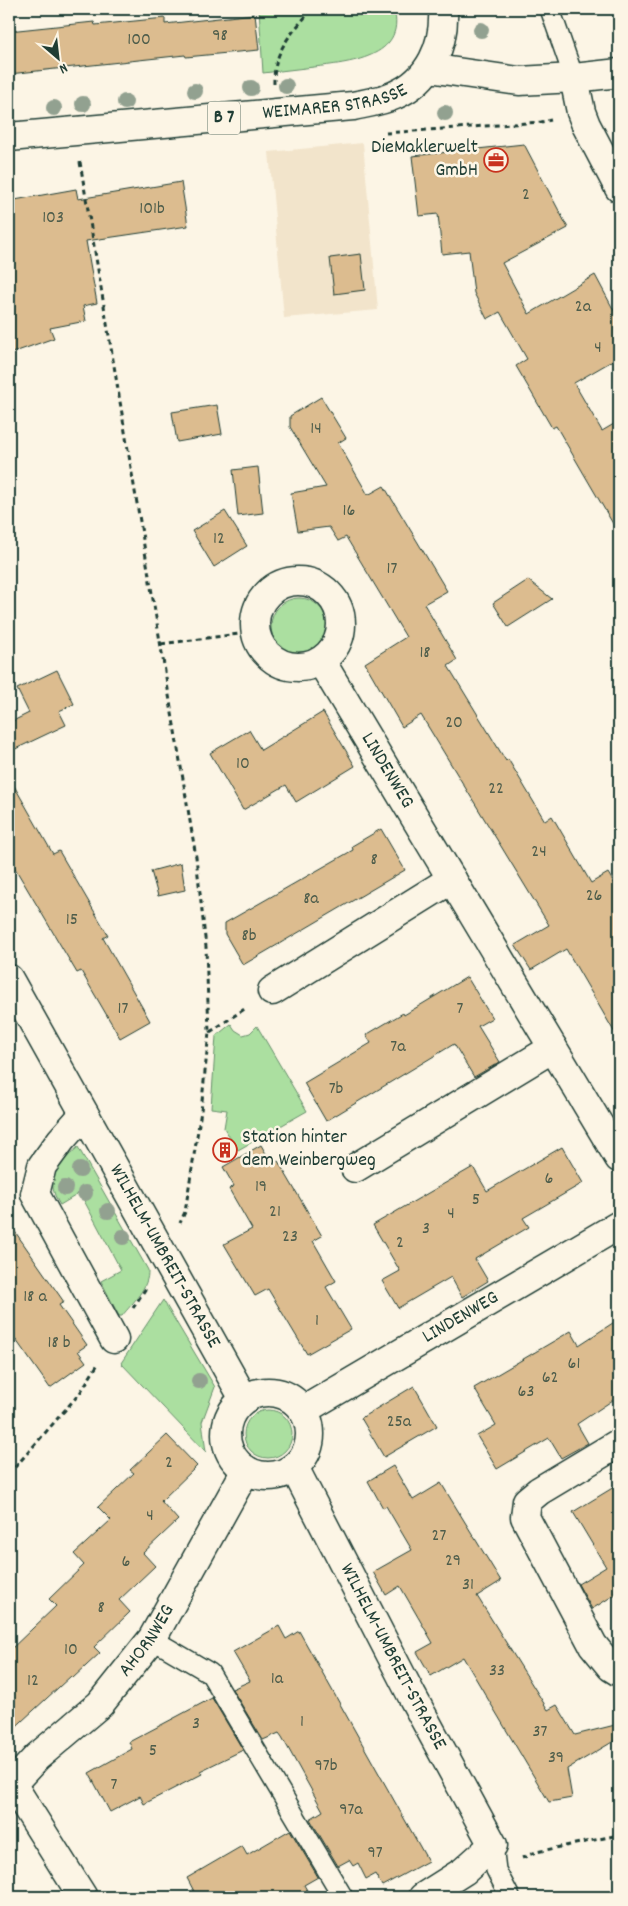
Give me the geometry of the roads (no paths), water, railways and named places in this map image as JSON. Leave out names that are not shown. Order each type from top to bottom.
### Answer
[{"type":"street","name":"B 7","points":[[429,68],[440,47],[444,28],[443,9]]},
{"type":"street","name":"WEIMARER STRASSE","points":[[9,137],[353,106],[382,100],[397,94],[420,78],[429,68],[519,81],[619,73]]},
{"type":"street","points":[[574,78],[581,112],[586,125],[619,188]]},
{"type":"street","points":[[294,580],[308,582],[322,588],[332,597],[339,610],[341,624],[339,638],[332,651],[321,661],[308,667],[294,668],[280,664],[268,657],[259,646],[254,632],[254,618],[259,604],[268,592],[280,584],[294,580]]},
{"type":"street","name":"LINDENWEG","points":[[321,661],[619,1158]]},
{"type":"street","points":[[272,991],[452,879]]},
{"type":"street","name":"WILHELM-UMBREIT-STRASSE","points":[[9,979],[244,1399]]},
{"type":"street","points":[[355,1168],[553,1048]]},
{"type":"street","points":[[84,1114],[61,1140],[42,1166],[35,1194],[114,1339]]},
{"type":"street","name":"LINDENWEG","points":[[304,1410],[619,1224]]},
{"type":"street","points":[[270,1391],[283,1394],[295,1400],[304,1410],[311,1434],[308,1447],[294,1467],[283,1473],[270,1476],[258,1475],[246,1470],[235,1461],[228,1448],[225,1435],[227,1421],[234,1408],[244,1399],[256,1393],[270,1391]]},
{"type":"street","points":[[619,1443],[539,1491],[527,1501],[525,1517],[593,1645],[611,1667],[619,1672]]},
{"type":"street","name":"WILHELM-UMBREIT-STRASSE","points":[[294,1467],[495,1858]]},
{"type":"street","name":"AHORNWEG","points":[[84,1897],[10,1784],[37,1757],[100,1704],[152,1639],[246,1470]]},
{"type":"street","points":[[423,1897],[464,1871],[495,1858]]},
{"type":"lane","points":[[550,9],[574,78]]},
{"type":"lane","points":[[152,1639],[210,1673],[343,1897]]},
{"type":"lane","points":[[495,1858],[510,1897]]},
{"type":"place","name":"DieMaklerwelt GmbH","points":[[496,160]]},
{"type":"place","name":"Station hinter dem Weinbergweg","points":[[225,1150]]}]
